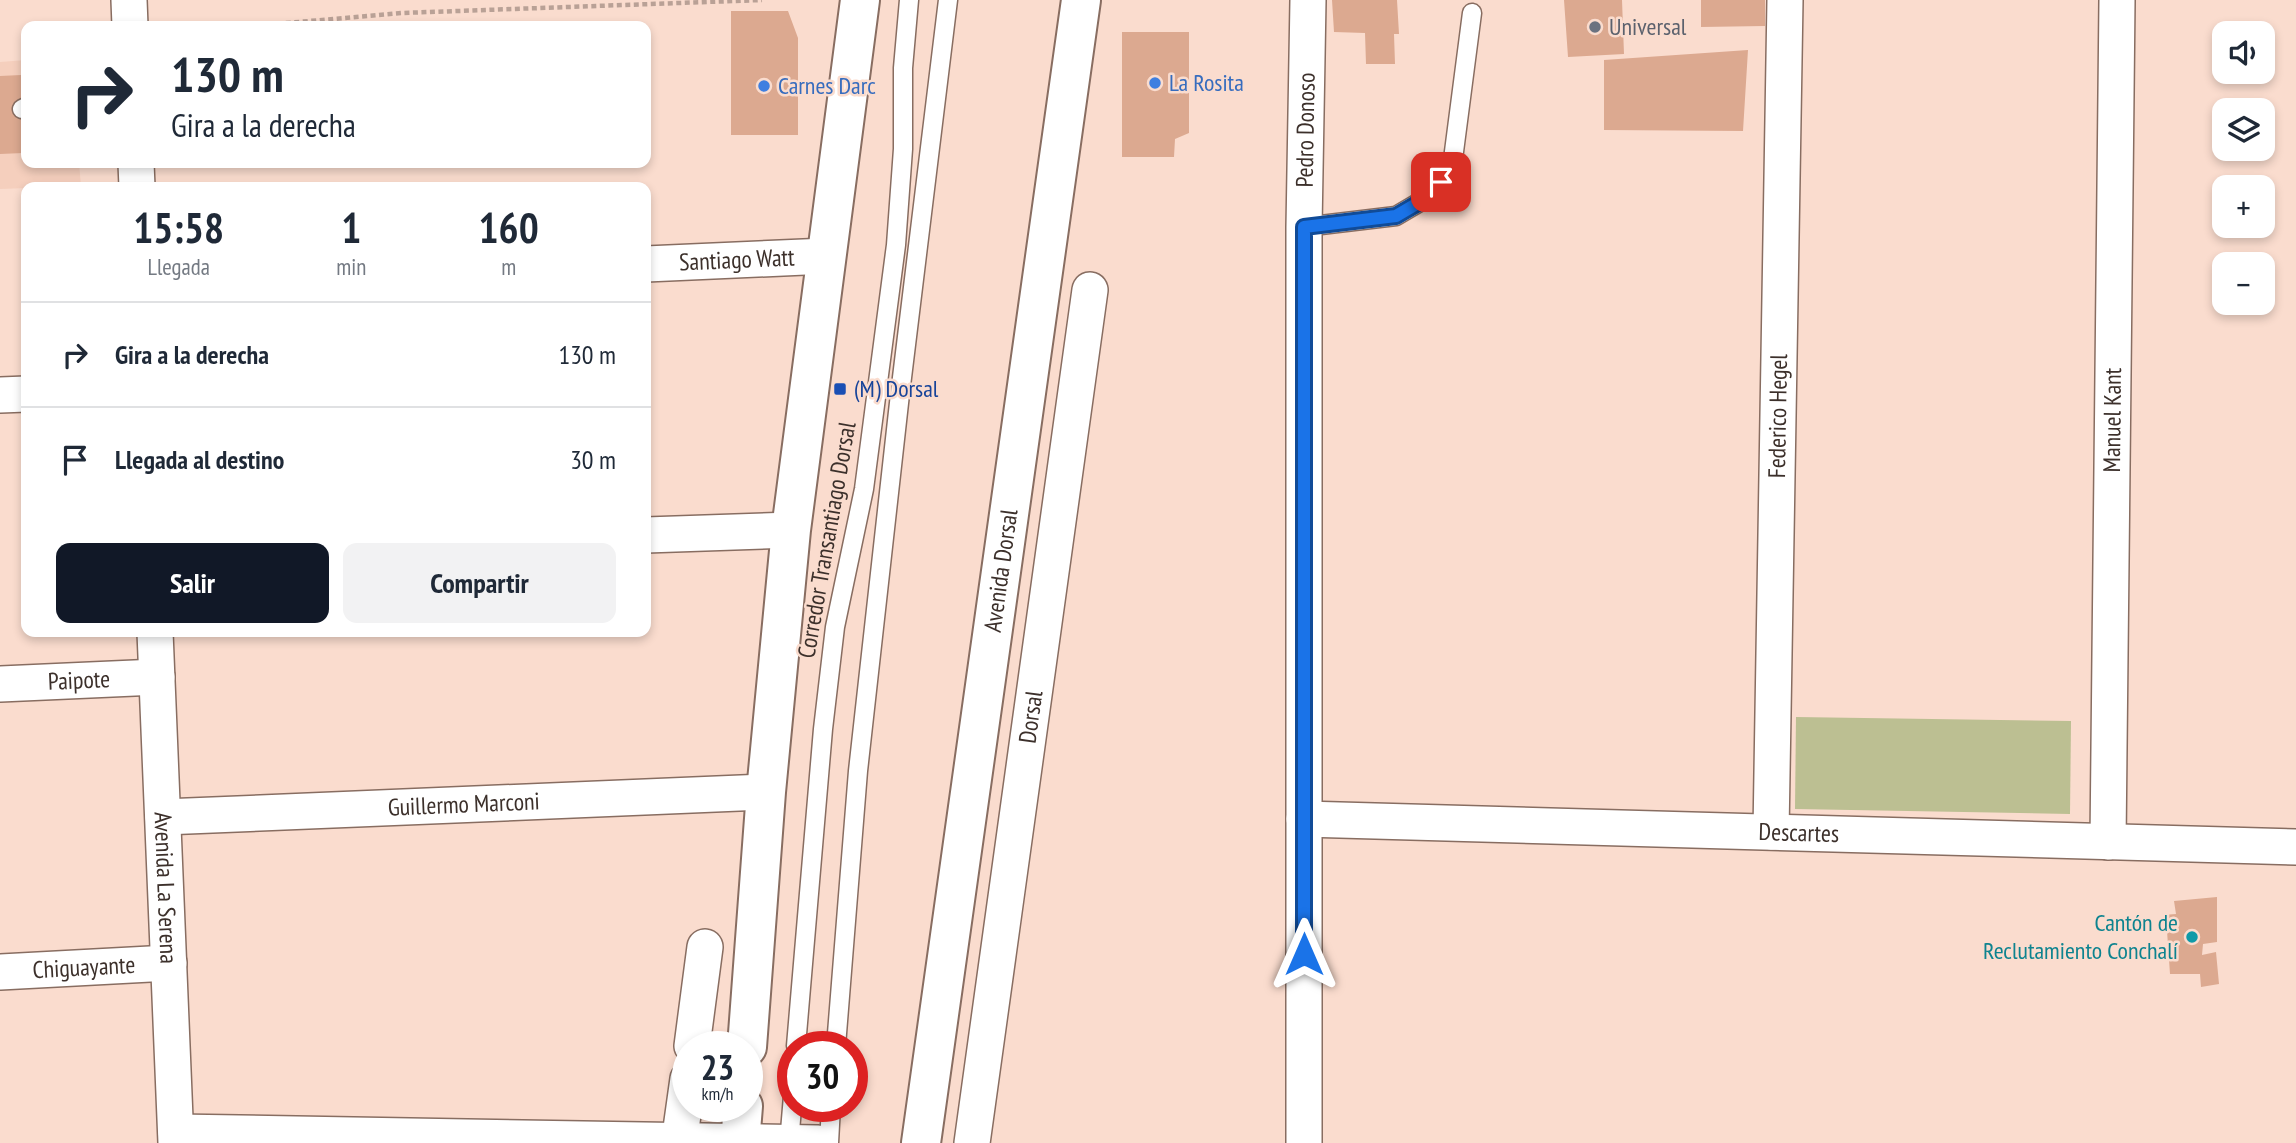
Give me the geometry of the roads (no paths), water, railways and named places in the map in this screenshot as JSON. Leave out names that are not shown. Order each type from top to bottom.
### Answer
[{"type":"main road","points":[[748,1031],[766,792],[792,530],[860,0]]},
{"type":"main road","name":"Avenida Dorsal","points":[[921,1143],[1081,0]]},
{"type":"street","points":[[129,0],[130,21]]},
{"type":"street","name":"Pedro Donoso","points":[[1304,1143],[1304,227],[1308,0]]},
{"type":"street","name":"Federico Hegel","points":[[1771,832],[1785,0]]},
{"type":"street","name":"Manuel Kant","points":[[2108,842],[2117,0]]},
{"type":"street","name":"Santiago Watt","points":[[651,264],[827,256]]},
{"type":"street","name":"Dorsal","points":[[972,1143],[1090,289]]},
{"type":"street","points":[[0,395],[21,394]]},
{"type":"street","points":[[651,535],[792,530]]},
{"type":"street","name":"Avenida La Serena","points":[[155,637],[176,1138]]},
{"type":"street","name":"Paipote","points":[[0,684],[157,677]]},
{"type":"street","name":"Guillermo Marconi","points":[[163,817],[766,792]]},
{"type":"street","name":"Descartes","points":[[1304,819],[2296,847]]},
{"type":"street","points":[[694,1031],[705,947]]},
{"type":"street","name":"Chiguayante","points":[[0,972],[169,963]]},
{"type":"street","points":[[679,1142],[682,1122]]},
{"type":"street","points":[[176,1138],[679,1142],[741,1130],[789,1143],[818,1143]]},
{"type":"lane","name":"Corredor Transantiago Dorsal","points":[[797,1031],[834,638],[864,489],[896,244],[903,149],[903,68],[908,0]]},
{"type":"lane","name":"Corredor Transantiago Dorsal","points":[[837,1031],[860,745],[948,0]]},
{"type":"lane","points":[[1304,227],[1396,216],[1430,196],[1452,167],[1472,13]]},
{"type":"lane","points":[[789,1143],[791,1122]]},
{"type":"lane","points":[[829,1143],[830,1122]]},
{"type":"place","name":"Universal","points":[[1595,27]]},
{"type":"place","name":"La Rosita","points":[[1155,83]]},
{"type":"place","name":"Carnes Darc","points":[[764,86]]},
{"type":"place","name":"(M) Dorsal","points":[[840,389]]},
{"type":"place","name":"Cantón de Reclutamiento Conchalí","points":[[2192,937]]}]
